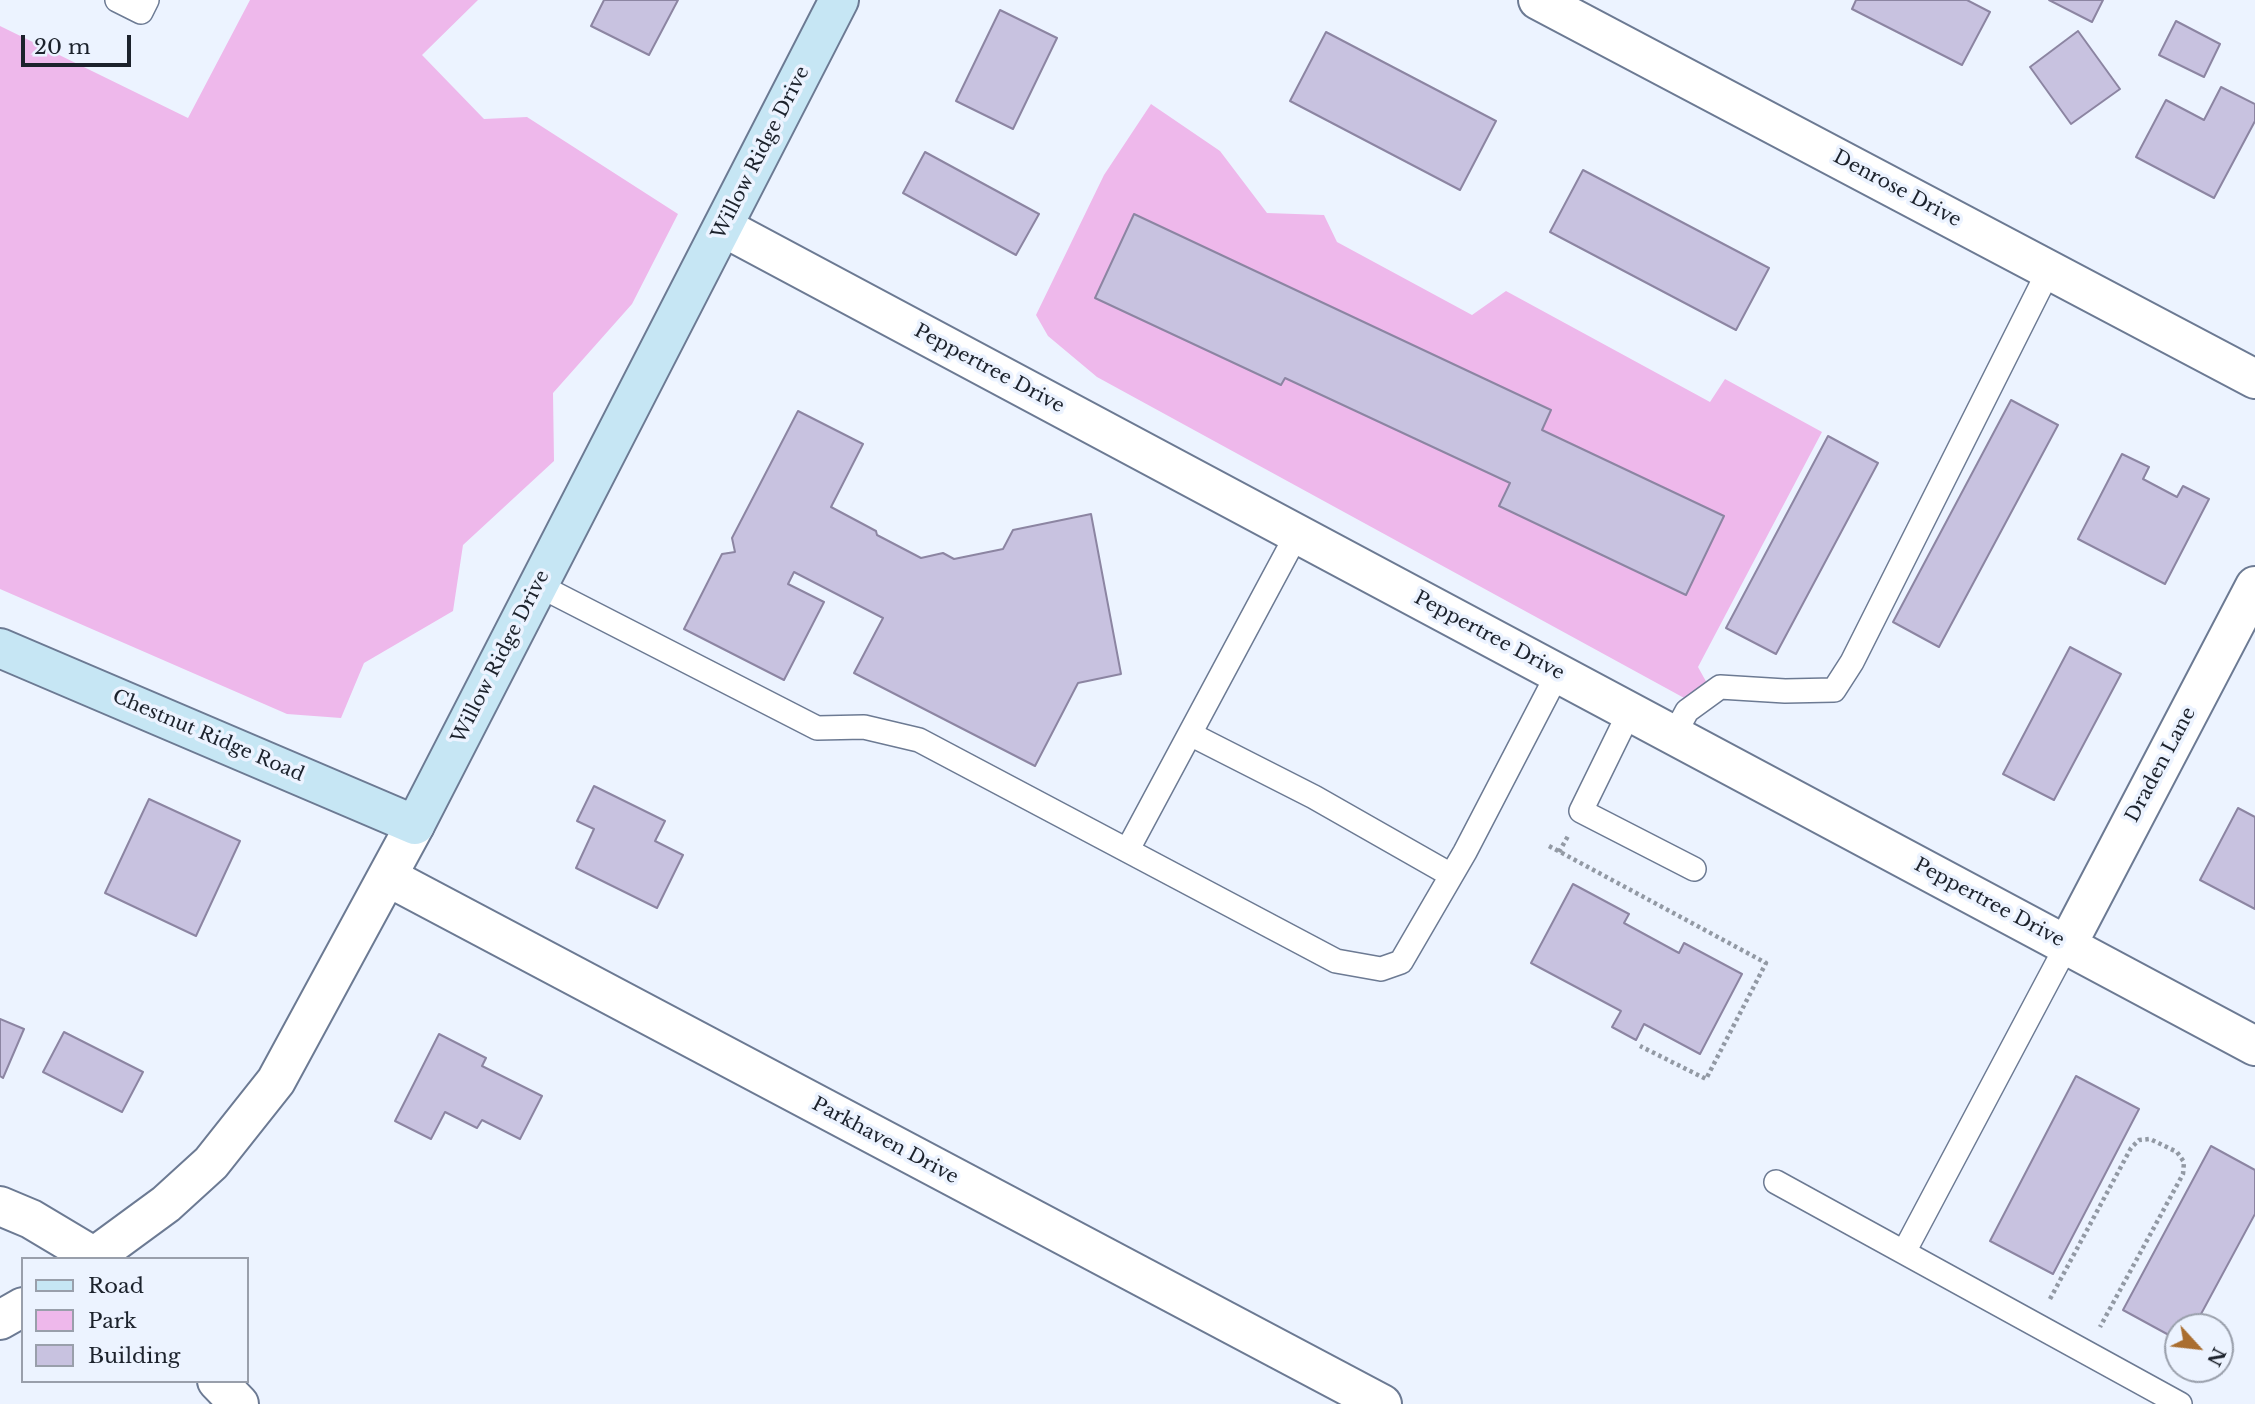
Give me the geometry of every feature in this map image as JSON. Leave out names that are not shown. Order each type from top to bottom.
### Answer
[{"type":"street","name":"Willow Ridge Drive","points":[[96,1257],[166,1204],[211,1163],[276,1081],[388,877],[839,0]]},
{"type":"street","name":"Denrose Drive","points":[[1538,0],[2255,379]]},
{"type":"street","name":"Peppertree Drive","points":[[723,227],[2255,1046]]},
{"type":"street","name":"Draden Lane","points":[[2067,945],[2255,586]]},
{"type":"street","name":"Chestnut Ridge Road","points":[[0,648],[415,825]]},
{"type":"street","name":"Parkhaven Drive","points":[[388,877],[1382,1404]]},
{"type":"street","points":[[0,1206],[30,1219],[93,1257]]},
{"type":"street","points":[[0,1320],[21,1308]]},
{"type":"street","points":[[219,1383],[239,1404]]},
{"type":"lane","points":[[117,0],[141,12],[147,0]]},
{"type":"lane","points":[[1674,735],[1687,711],[1720,687],[1834,691],[1852,662],[2049,270]]},
{"type":"lane","points":[[1128,849],[1297,534]]},
{"type":"lane","points":[[538,585],[817,729],[864,727],[919,740],[1336,961],[1381,969],[1401,962],[1451,875],[1558,673]]},
{"type":"lane","points":[[1630,711],[1581,811],[1694,869]]},
{"type":"lane","points":[[1190,734],[1314,797],[1451,875]]},
{"type":"lane","points":[[1904,1252],[2067,945]]},
{"type":"lane","points":[[1776,1182],[2180,1404]]},
{"type":"path","points":[[1549,846],[1766,964],[1706,1079],[1640,1046]]},
{"type":"path","points":[[2036,1325],[2131,1148],[2139,1140],[2151,1139],[2177,1152],[2184,1163],[2183,1174],[2086,1352]]},
{"type":"green space","points":[[250,0],[478,0],[422,55],[484,119],[527,117],[678,214],[632,304],[553,393],[554,461],[463,545],[453,611],[364,663],[341,718],[287,714],[0,589],[0,26],[188,118]]},
{"type":"green space","points":[[1151,104],[1220,151],[1267,213],[1324,215],[1337,242],[1472,315],[1506,291],[1710,402],[1725,379],[1822,432],[1698,667],[1713,694],[1697,705],[1097,377],[1048,336],[1036,315],[1104,175]]},
{"type":"building","points":[[604,0],[678,0],[649,55],[591,26]]},
{"type":"building","points":[[1856,0],[1967,0],[1990,12],[1962,65],[1852,9]]},
{"type":"building","points":[[2049,0],[2103,0],[2092,22]]},
{"type":"building","points":[[1000,10],[1057,38],[1013,129],[956,101]]},
{"type":"building","points":[[2176,21],[2220,44],[2204,77],[2159,55]]},
{"type":"building","points":[[2078,31],[2120,89],[2071,124],[2030,67]]},
{"type":"building","points":[[1326,32],[1496,121],[1460,190],[1290,101]]},
{"type":"building","points":[[2221,87],[2255,104],[2255,121],[2214,198],[2136,157],[2166,100],[2204,120]]},
{"type":"building","points":[[925,152],[1039,214],[1016,255],[903,193]]},
{"type":"building","points":[[1583,170],[1769,268],[1736,330],[1550,232]]},
{"type":"building","points":[[1134,214],[1551,410],[1542,430],[1724,516],[1686,595],[1499,506],[1510,483],[1285,378],[1281,385],[1095,298]]},
{"type":"building","points":[[2011,400],[2058,425],[1939,647],[1893,622]]},
{"type":"building","points":[[798,411],[863,444],[831,507],[921,558],[943,553],[954,559],[1003,549],[1013,530],[1091,514],[1121,674],[1078,683],[1035,766],[854,673],[883,618],[794,572],[788,584],[824,602],[784,680],[684,629],[722,554],[735,552],[732,538]]},
{"type":"building","points":[[1828,436],[1878,463],[1776,654],[1726,628]]},
{"type":"building","points":[[2122,454],[2149,467],[2143,479],[2177,497],[2183,486],[2209,499],[2165,584],[2078,539]]},
{"type":"building","points":[[2070,647],[2121,674],[2054,800],[2003,774]]},
{"type":"building","points":[[594,786],[665,821],[655,841],[683,855],[657,908],[576,868],[594,829],[577,821]]},
{"type":"building","points":[[149,799],[240,841],[196,936],[105,893]]},
{"type":"building","points":[[2238,808],[2255,817],[2255,909],[2200,880]]},
{"type":"building","points":[[1573,884],[1629,914],[1624,923],[1679,953],[1684,943],[1742,974],[1700,1054],[1644,1024],[1636,1040],[1612,1027],[1621,1011],[1531,963]]},
{"type":"building","points":[[0,1019],[24,1029],[3,1078],[0,1076]]},
{"type":"building","points":[[64,1032],[143,1072],[122,1112],[43,1072]]},
{"type":"building","points":[[439,1034],[486,1058],[482,1066],[542,1096],[520,1139],[482,1120],[477,1128],[445,1112],[431,1139],[395,1121]]},
{"type":"building","points":[[2076,1076],[2139,1109],[2053,1274],[1990,1241]]},
{"type":"building","points":[[2211,1146],[2255,1170],[2255,1214],[2202,1313],[2164,1313],[2164,1332],[2123,1310]]}]
